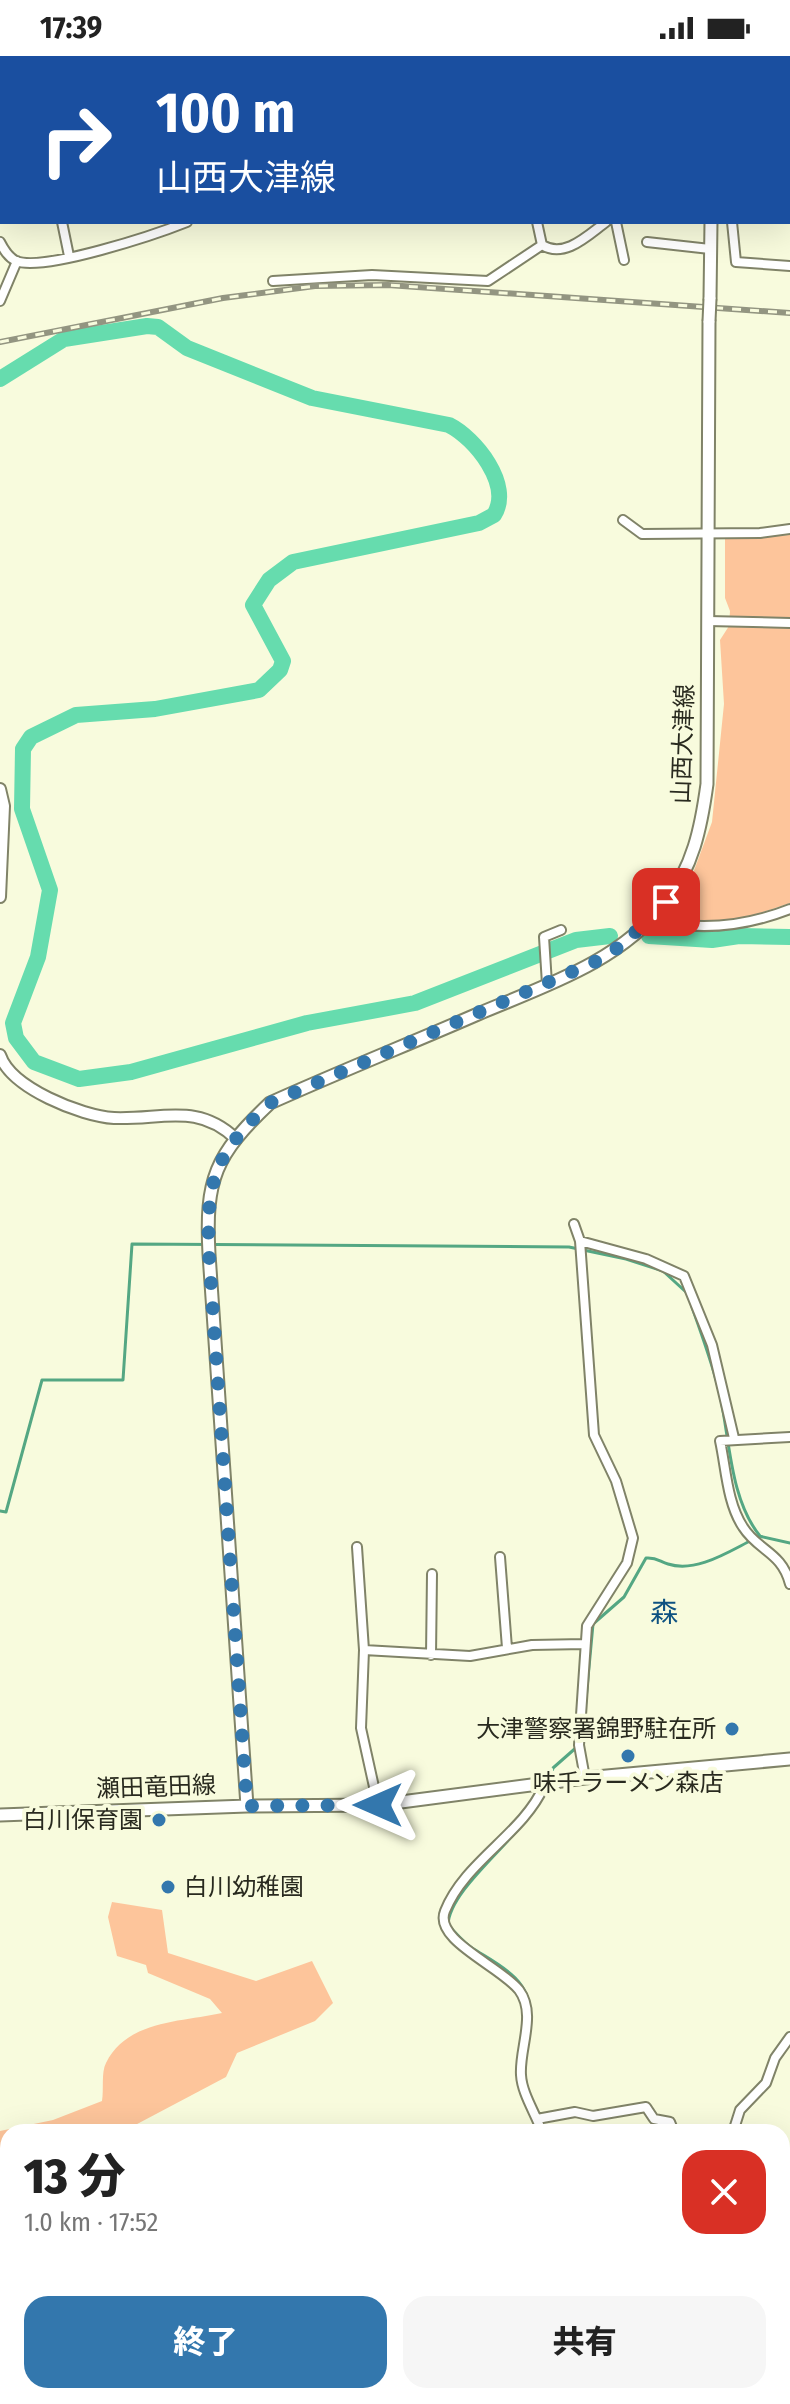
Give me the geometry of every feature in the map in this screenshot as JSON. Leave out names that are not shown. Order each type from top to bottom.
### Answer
[{"type":"main road","name":"山西大津線","points":[[247,1806],[209,1254],[212,1178],[236,1139],[270,1103],[597,961],[651,919],[666,902],[691,859],[701,829],[707,784],[711,224]]},
{"type":"main road","name":"瀬田竜田線","points":[[0,1815],[247,1806],[378,1805],[544,1786],[585,1778],[790,1759]]},
{"type":"street","points":[[62,224],[69,256]]},
{"type":"street","points":[[537,224],[542,245]]},
{"type":"street","points":[[273,281],[372,275],[488,281],[542,245],[561,250],[603,224]]},
{"type":"street","points":[[616,224],[624,260]]},
{"type":"street","points":[[732,224],[736,262],[790,266]]},
{"type":"street","points":[[0,242],[7,254],[17,261],[69,256],[128,244],[171,225]]},
{"type":"street","points":[[647,242],[710,249]]},
{"type":"street","points":[[0,301],[17,261]]},
{"type":"street","points":[[623,520],[642,534],[790,529]]},
{"type":"street","points":[[708,621],[790,623]]},
{"type":"street","points":[[0,789],[0,897]]},
{"type":"street","points":[[651,919],[678,927],[712,928],[750,922],[790,909]]},
{"type":"street","points":[[547,984],[544,937],[561,930]]},
{"type":"street","points":[[0,1055],[13,1074],[39,1095],[96,1115],[194,1115],[211,1119],[236,1139]]},
{"type":"street","points":[[574,1224],[580,1241],[594,1435],[616,1481],[633,1538],[627,1563],[594,1612],[584,1644],[579,1745],[585,1778]]},
{"type":"street","points":[[580,1241],[646,1259],[684,1276],[712,1345],[734,1438]]},
{"type":"street","points":[[790,1437],[720,1441],[733,1508],[744,1529],[784,1564],[790,1584]]},
{"type":"street","points":[[357,1547],[364,1650],[361,1728],[378,1805]]},
{"type":"street","points":[[500,1557],[507,1648]]},
{"type":"street","points":[[431,1655],[432,1574]]},
{"type":"street","points":[[364,1650],[470,1656],[507,1648],[584,1644]]},
{"type":"street","points":[[539,2124],[521,2073],[527,2028],[522,1994],[494,1966],[451,1939],[445,1931],[443,1914],[462,1885],[536,1804],[544,1786]]},
{"type":"street","points":[[736,2124],[740,2110],[766,2083],[775,2058],[790,2037]]},
{"type":"street","points":[[537,2119],[575,2112],[593,2116],[646,2107],[654,2119],[671,2124]]},
{"type":"shaded area","points":[[790,535],[790,903],[712,922],[664,918],[689,884],[712,822],[724,704],[720,640],[729,626],[730,611],[725,598],[725,538]]},
{"type":"shaded area","points":[[112,1902],[162,1910],[168,1953],[256,1981],[312,1961],[333,2003],[315,2021],[237,2053],[226,2077],[137,2124],[34,2124],[102,2101],[106,2063],[127,2038],[157,2025],[222,2013],[210,1999],[148,1973],[146,1965],[117,1956],[108,1917]]},
{"type":"waterway","points":[[0,379],[64,339],[158,327],[187,348],[312,398],[449,425],[480,451],[499,490],[499,503],[494,515],[479,523],[293,562],[269,580],[253,605],[283,661],[280,670],[259,690],[155,709],[76,715],[31,737],[23,749],[22,809],[50,890],[38,957],[13,1023],[16,1038],[34,1062],[79,1079],[131,1072],[307,1023],[415,1003],[576,940],[610,936]]},
{"type":"waterway","points":[[649,936],[712,940],[739,936],[790,937]]},
{"type":"waterway","points":[[0,1511],[6,1512],[42,1380],[123,1380],[132,1244],[569,1247],[626,1259],[663,1271],[687,1293]]},
{"type":"waterway","points":[[692,1307],[720,1395],[732,1469],[742,1505],[760,1536]]},
{"type":"waterway","points":[[759,1536],[790,1543]]},
{"type":"waterway","points":[[585,1710],[593,1624],[624,1597],[646,1558],[690,1566],[712,1560],[752,1540]]},
{"type":"waterway","points":[[550,1779],[553,1768],[578,1746]]},
{"type":"waterway","points":[[530,2013],[529,2001],[518,1981],[469,1946],[448,1925],[461,1893],[524,1823],[546,1790]]},
{"type":"railway","points":[[0,342],[223,298],[315,286],[388,285],[790,313]]},
{"type":"place","name":"大津警察署錦野駐在所","points":[[732,1729]]},
{"type":"place","name":"味千ラーメン森店","points":[[628,1756]]},
{"type":"place","name":"白川保育園","points":[[159,1820]]},
{"type":"place","name":"白川幼稚園","points":[[168,1887]]},
{"type":"district","name":"森","points":[[664,1612]]},
{"type":"route","points":[[378,1805],[247,1806],[209,1254],[208,1205],[212,1178],[220,1160],[236,1139],[270,1103],[597,961],[622,945],[666,902]]}]
